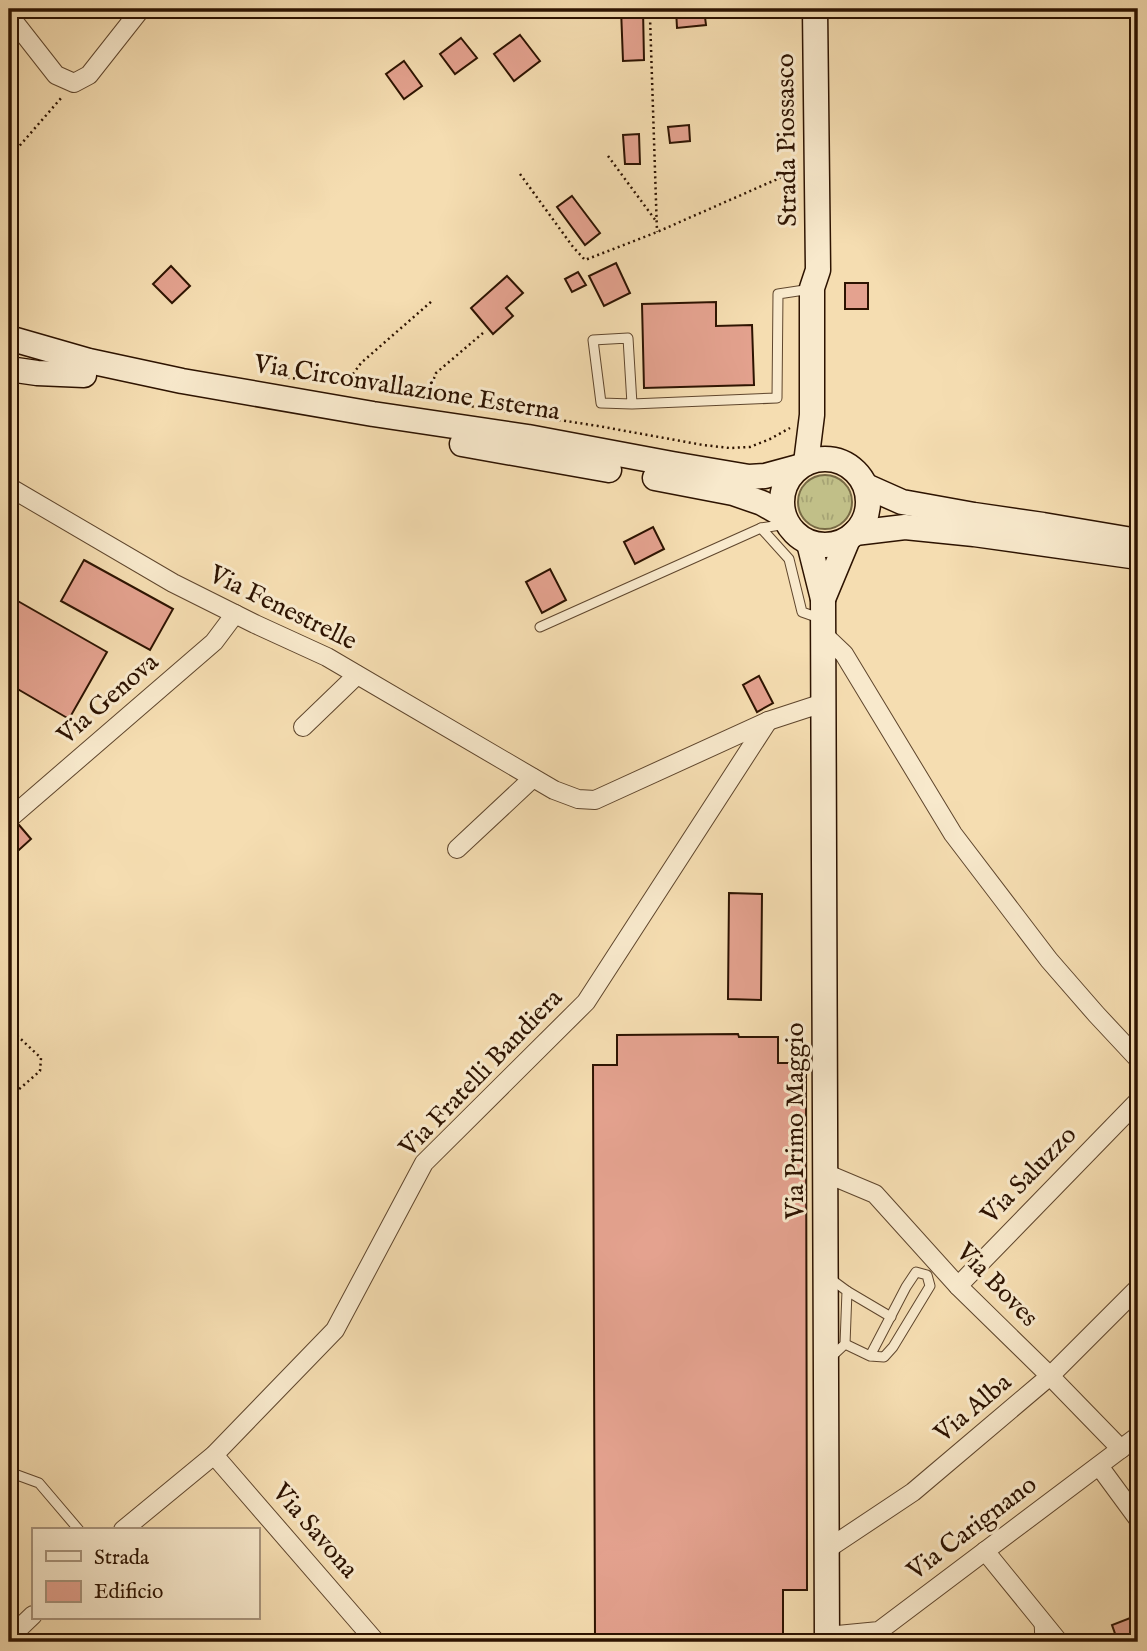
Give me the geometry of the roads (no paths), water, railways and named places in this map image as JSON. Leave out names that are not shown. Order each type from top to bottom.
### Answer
[{"type":"main road","name":"Strada Piossasco","points":[[802,465],[812,415],[817,162],[815,9]]},
{"type":"main road","name":"Strada Piossasco","points":[[815,279],[823,284],[824,414],[827,442],[840,461]]},
{"type":"main road","name":"Via Circonvallazione Esterna","points":[[9,338],[89,361],[182,381],[527,437],[749,477],[765,476],[802,465]]},
{"type":"main road","name":"Via Circonvallazione Esterna","points":[[9,353],[84,375],[178,397],[733,493],[762,503],[785,520]]},
{"type":"main road","points":[[9,369],[84,375]]},
{"type":"main road","points":[[852,536],[862,524],[869,501],[866,486],[859,474],[851,466],[825,458],[802,465],[787,480],[781,505],[785,520],[797,535],[809,543],[838,544],[852,536],[905,527],[1094,542],[1138,541]]},
{"type":"main road","points":[[866,486],[902,502],[1094,542],[1138,557]]},
{"type":"main road","points":[[1094,542],[1138,531]]},
{"type":"main road","name":"Via Primo Maggio","points":[[823,618],[852,536]]},
{"type":"main road","name":"Via Primo Maggio","points":[[809,543],[823,618],[827,1639]]},
{"type":"street","points":[[9,15],[56,75],[74,83],[89,75],[141,9]]},
{"type":"street","name":"Via Fenestrelle","points":[[9,487],[173,583],[327,657],[554,790],[578,799],[595,800],[768,722],[823,704]]},
{"type":"street","name":"Via Genova","points":[[9,819],[214,642],[235,614]]},
{"type":"street","points":[[823,618],[953,834],[1049,960],[1138,1059]]},
{"type":"street","points":[[303,727],[357,675]]},
{"type":"street","name":"Via Fratelli Bandiera","points":[[125,1528],[214,1455],[335,1330],[424,1163],[586,1002],[768,722]]},
{"type":"street","points":[[457,849],[533,778]]},
{"type":"street","name":"Via Saluzzo","points":[[958,1286],[1138,1101]]},
{"type":"street","name":"Via Boves","points":[[825,1174],[875,1194],[958,1286],[1121,1450]]},
{"type":"street","name":"Via Alba","points":[[826,1550],[914,1492],[1050,1376],[1138,1288]]},
{"type":"street","name":"Via Carignano","points":[[827,1639],[878,1631],[1138,1436]]},
{"type":"street","name":"Via Savona","points":[[214,1455],[376,1642]]},
{"type":"street","points":[[1099,1466],[1138,1520]]},
{"type":"street","points":[[985,1551],[1059,1642]]},
{"type":"street","points":[[9,1638],[32,1616]]},
{"type":"lane","points":[[632,404],[628,338],[593,340],[601,403],[632,404],[777,398],[778,294],[815,279]]},
{"type":"lane","points":[[540,627],[761,528],[785,520]]},
{"type":"lane","points":[[761,528],[789,559],[802,612],[823,618]]},
{"type":"lane","points":[[845,1344],[870,1356],[884,1357],[893,1347],[930,1286],[927,1275],[916,1272],[870,1356]]},
{"type":"lane","points":[[825,1275],[847,1292],[891,1317]]},
{"type":"lane","points":[[826,1363],[845,1344],[847,1292]]},
{"type":"lane","points":[[9,1472],[39,1483],[77,1528]]},
{"type":"lane","points":[[1039,1617],[1040,1642]]}]
